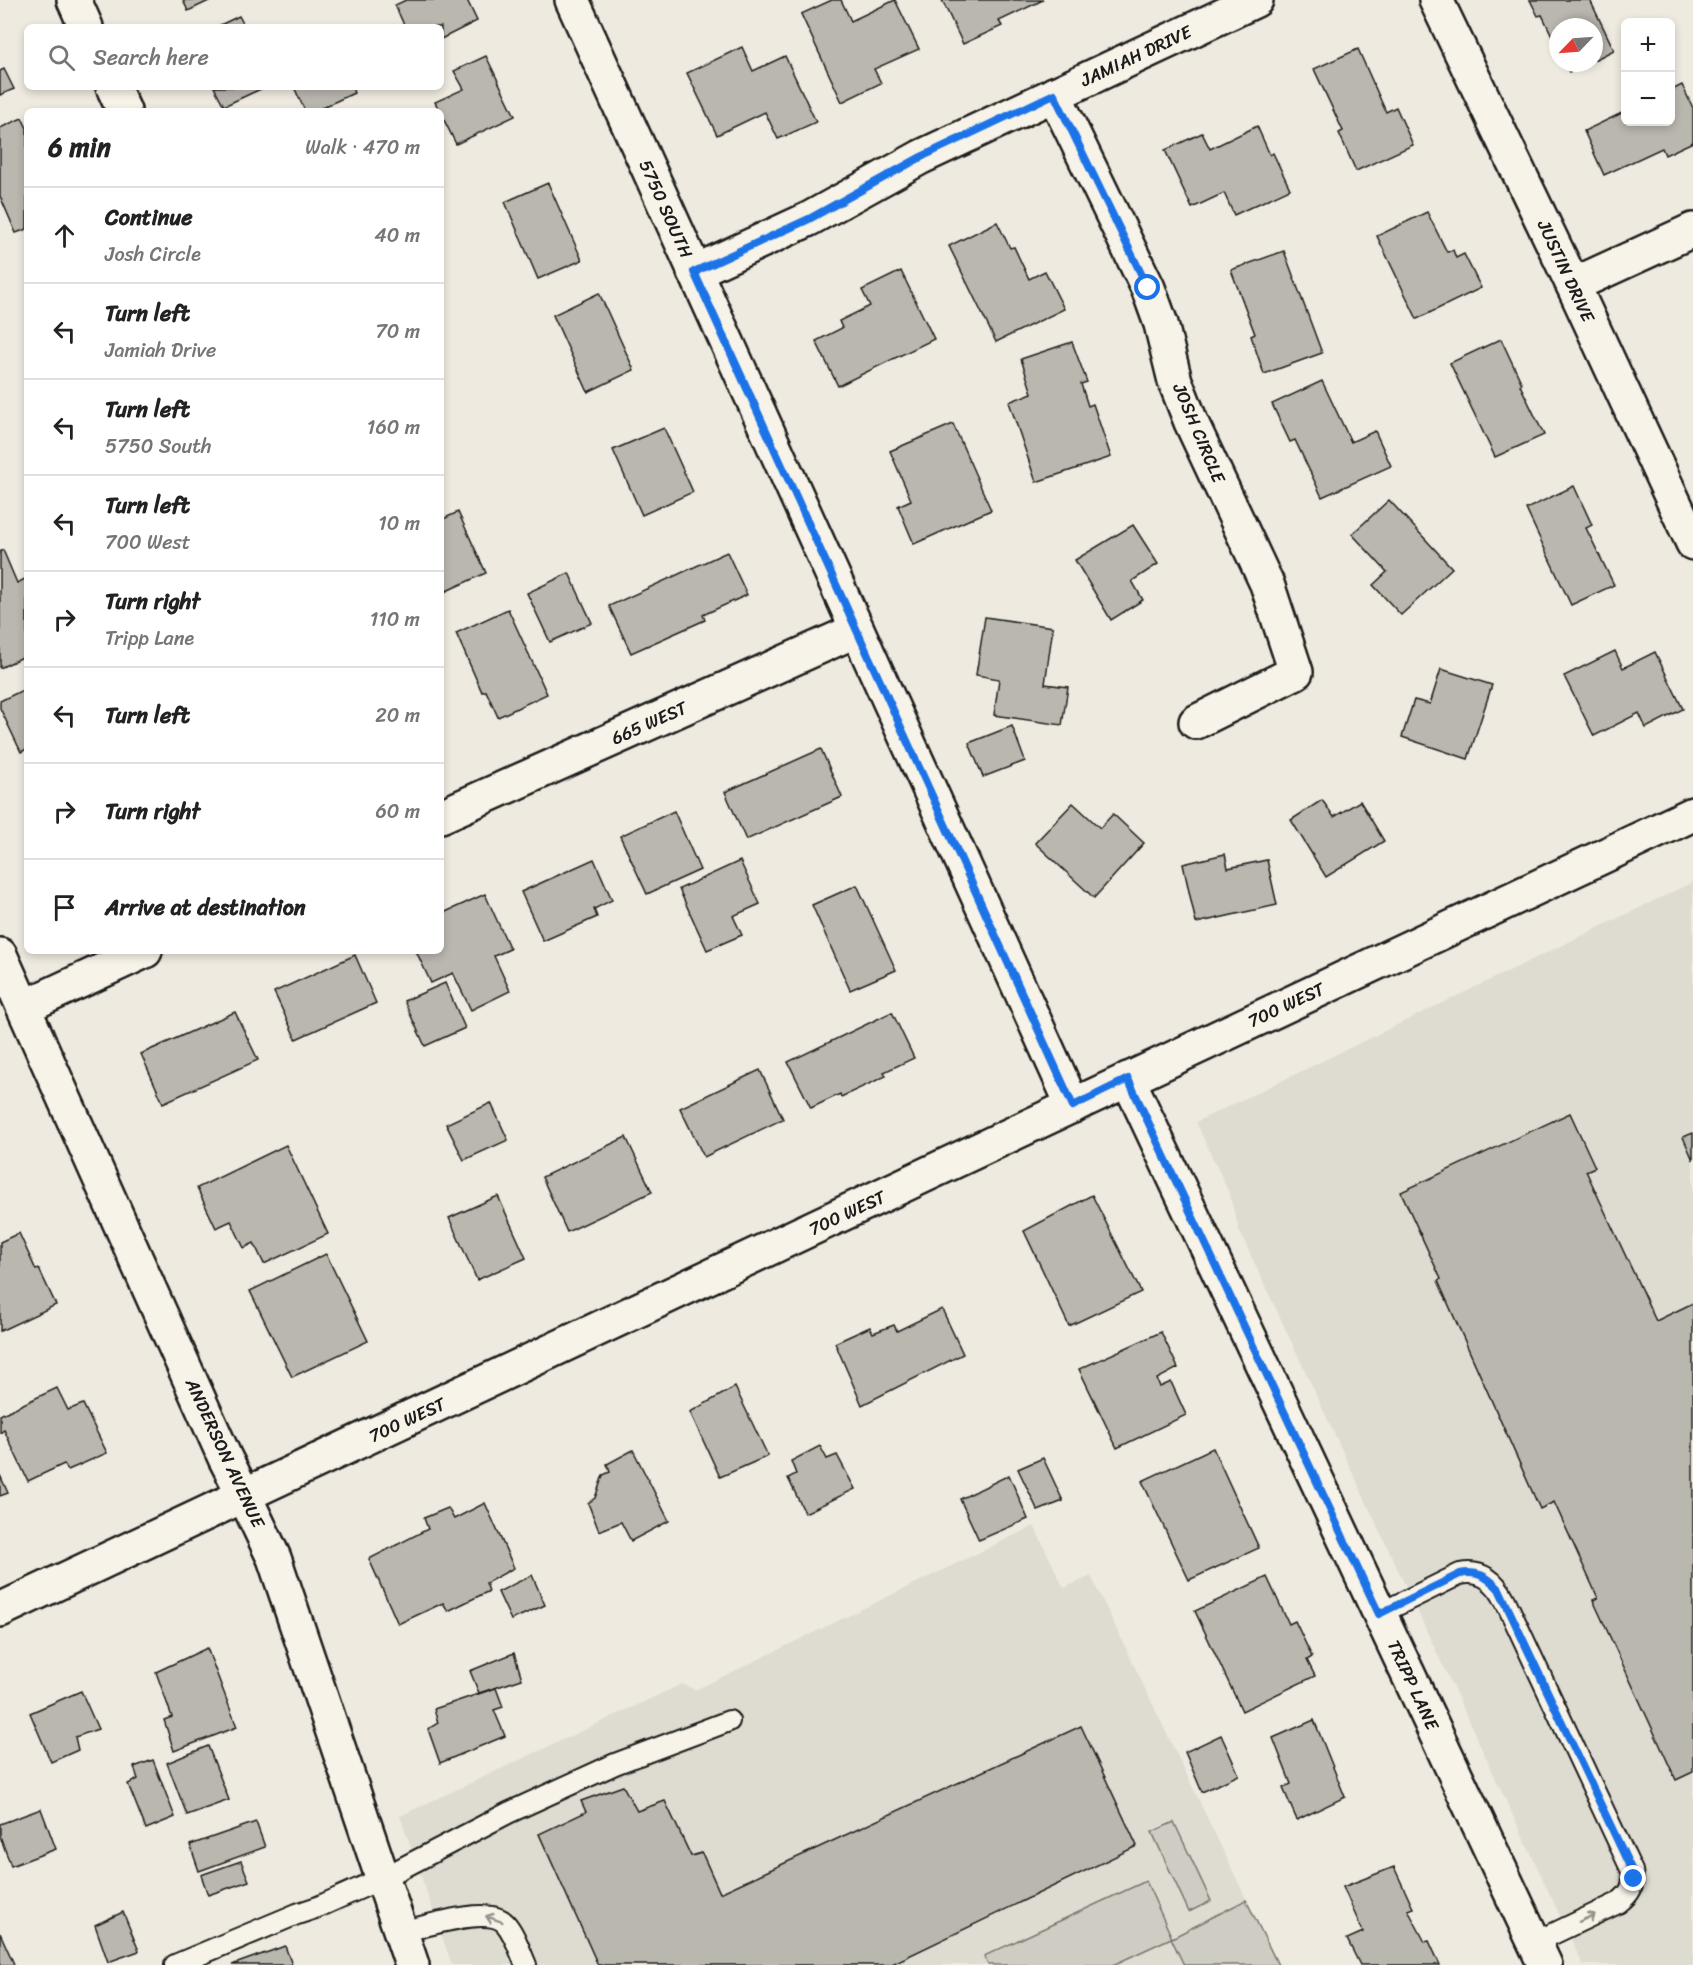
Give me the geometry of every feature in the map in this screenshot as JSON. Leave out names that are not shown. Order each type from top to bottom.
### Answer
[{"type":"street","points":[[74,0],[85,24]]},
{"type":"street","name":"5750 SOUTH","points":[[572,0],[1073,1106]]},
{"type":"street","name":"JAMIAH DRIVE","points":[[694,272],[809,219],[921,157],[1256,0]]},
{"type":"street","name":"JUSTIN DRIVE","points":[[1436,0],[1573,285],[1693,543]]},
{"type":"street","points":[[114,90],[123,108]]},
{"type":"street","name":"JOSH CIRCLE","points":[[1054,94],[1148,288],[1161,324],[1179,391],[1191,422],[1267,584],[1296,672],[1196,722]]},
{"type":"street","points":[[1573,285],[1693,230]]},
{"type":"street","name":"665 WEST","points":[[444,815],[857,630]]},
{"type":"street","name":"700 WEST","points":[[0,1610],[245,1497],[1693,814]]},
{"type":"street","points":[[24,1007],[138,954]]},
{"type":"street","name":"ANDERSON AVENUE","points":[[0,955],[225,1458],[274,1558],[412,1965]]},
{"type":"street","name":"TRIPP LANE","points":[[1128,1079],[1540,1954]]},
{"type":"lane","points":[[1379,1614],[1460,1574],[1470,1572],[1478,1573],[1492,1581],[1505,1600],[1634,1879],[1628,1896],[1540,1954]]},
{"type":"lane","points":[[176,1965],[297,1914],[318,1908],[615,1764],[729,1721]]},
{"type":"lane","points":[[401,1932],[455,1919],[486,1916],[497,1918],[505,1923],[526,1965]]},
{"type":"shaded area","points":[[1693,882],[1693,1965],[1583,1965],[1239,1230],[1229,1193],[1196,1122]]},
{"type":"shaded area","points":[[1034,1526],[1064,1588],[1091,1576],[1278,1965],[452,1965],[400,1816],[682,1684],[695,1690]]},
{"type":"shaded area","points":[[1174,1822],[1211,1901],[1189,1912],[1152,1832]]},
{"type":"shaded area","points":[[1146,1881],[1172,1938],[1246,1900],[1278,1965],[1184,1965],[1171,1938],[1113,1965],[988,1965],[984,1956]]},
{"type":"building","points":[[183,0],[211,0],[188,11]]},
{"type":"building","points":[[406,0],[467,0],[477,21],[444,38],[444,24],[404,24],[395,5]]},
{"type":"building","points":[[832,0],[841,0],[851,21],[895,0],[919,49],[874,69],[881,83],[842,102],[801,14]]},
{"type":"building","points":[[942,0],[1043,0],[999,21],[1002,26],[963,44]]},
{"type":"building","points":[[1530,0],[1590,0],[1599,18],[1549,18],[1549,29],[1542,15],[1538,16]]},
{"type":"building","points":[[239,16],[243,24],[222,24]]},
{"type":"building","points":[[1603,27],[1614,50],[1603,56]]},
{"type":"building","points":[[742,47],[753,71],[785,56],[816,122],[778,139],[765,112],[717,135],[687,73]]},
{"type":"building","points":[[1358,49],[1386,112],[1396,107],[1413,145],[1356,171],[1339,133],[1343,131],[1314,69]]},
{"type":"building","points":[[486,56],[515,116],[456,144],[444,120],[444,108],[438,108],[435,102],[464,89],[454,71]]},
{"type":"building","points":[[4,69],[14,89],[0,95],[0,71]]},
{"type":"building","points":[[1682,85],[1693,108],[1693,142],[1665,155],[1662,148],[1604,175],[1584,131],[1621,113],[1621,126],[1675,126],[1675,88]]},
{"type":"building","points":[[216,90],[259,90],[224,106]]},
{"type":"building","points":[[295,90],[353,90],[354,93],[322,108],[304,108]]},
{"type":"building","points":[[22,118],[24,122],[24,230],[16,233],[0,196],[0,128]]},
{"type":"building","points":[[1257,126],[1270,155],[1273,153],[1290,189],[1234,215],[1224,193],[1192,208],[1165,150],[1202,133],[1210,149]]},
{"type":"building","points":[[548,183],[582,260],[538,279],[505,202]]},
{"type":"building","points":[[1427,212],[1447,252],[1453,250],[1456,258],[1464,254],[1481,288],[1417,319],[1377,236]]},
{"type":"building","points":[[997,222],[1010,248],[1014,247],[1029,279],[1045,271],[1064,309],[996,342],[949,246]]},
{"type":"building","points":[[1284,251],[1322,353],[1264,374],[1251,336],[1255,334],[1231,270]]},
{"type":"building","points":[[901,271],[934,339],[838,386],[816,341],[842,328],[839,321],[870,306],[862,290]]},
{"type":"building","points":[[599,293],[634,370],[588,392],[553,315]]},
{"type":"building","points":[[1501,339],[1544,435],[1495,457],[1450,363]]},
{"type":"building","points":[[1072,342],[1087,382],[1081,384],[1088,406],[1093,404],[1111,457],[1036,482],[1009,402],[1032,393],[1021,359]]},
{"type":"building","points":[[1322,381],[1351,442],[1375,431],[1391,466],[1322,497],[1295,440],[1290,442],[1272,404]]},
{"type":"building","points":[[953,424],[991,510],[914,544],[898,506],[911,500],[890,451]]},
{"type":"building","points":[[664,428],[693,492],[642,515],[613,450]]},
{"type":"building","points":[[1574,486],[1592,525],[1586,528],[1614,585],[1571,605],[1526,509]]},
{"type":"building","points":[[1389,500],[1452,568],[1401,615],[1373,585],[1387,572],[1352,534]]},
{"type":"building","points":[[458,512],[486,573],[444,592],[444,519]]},
{"type":"building","points":[[1133,525],[1158,564],[1132,581],[1143,600],[1111,620],[1075,560]]},
{"type":"building","points":[[3,550],[17,583],[24,580],[24,656],[0,668],[0,552]]},
{"type":"building","points":[[727,552],[747,595],[703,615],[705,620],[631,653],[609,606]]},
{"type":"building","points":[[569,573],[592,623],[550,642],[527,593]]},
{"type":"building","points":[[508,609],[547,694],[498,717],[486,691],[482,692],[456,633]]},
{"type":"building","points":[[985,617],[1053,627],[1045,684],[1068,687],[1062,725],[994,715],[999,679],[976,675]]},
{"type":"building","points":[[1615,651],[1623,668],[1655,652],[1683,709],[1646,728],[1639,713],[1594,736],[1564,676]]},
{"type":"building","points":[[1441,669],[1492,685],[1468,759],[1402,737],[1414,700],[1430,704]]},
{"type":"building","points":[[24,689],[24,750],[21,752],[0,708],[0,701]]},
{"type":"building","points":[[1012,726],[1025,761],[983,777],[969,743]]},
{"type":"building","points":[[821,749],[842,797],[746,840],[725,792]]},
{"type":"building","points":[[1322,800],[1334,817],[1360,801],[1384,841],[1326,877],[1291,820]]},
{"type":"building","points":[[1073,803],[1100,828],[1113,814],[1144,843],[1094,898],[1035,843]]},
{"type":"building","points":[[674,811],[700,870],[647,894],[620,836]]},
{"type":"building","points":[[1225,854],[1228,868],[1267,860],[1277,905],[1196,923],[1183,864]]},
{"type":"building","points":[[594,859],[612,900],[594,909],[597,917],[543,941],[521,892]]},
{"type":"building","points":[[740,861],[760,904],[733,916],[742,935],[707,950],[679,889]]},
{"type":"building","points":[[857,885],[896,970],[850,990],[812,905]]},
{"type":"building","points":[[485,894],[510,949],[494,956],[510,991],[471,1010],[453,973],[431,983],[417,954],[444,954],[444,913]]},
{"type":"building","points":[[355,955],[376,1003],[296,1039],[274,992]]},
{"type":"building","points":[[445,983],[465,1028],[425,1046],[404,1001]]},
{"type":"building","points":[[235,1012],[258,1060],[163,1103],[141,1054]]},
{"type":"building","points":[[892,1012],[914,1058],[884,1072],[886,1076],[811,1108],[788,1062]]},
{"type":"building","points":[[760,1070],[783,1119],[704,1157],[680,1108]]},
{"type":"building","points":[[491,1103],[508,1140],[464,1160],[446,1124]]},
{"type":"building","points":[[1570,1113],[1595,1167],[1586,1171],[1656,1321],[1693,1303],[1693,1772],[1676,1780],[1593,1600],[1598,1598],[1554,1502],[1540,1509],[1438,1281],[1441,1279],[1401,1192]]},
{"type":"building","points":[[1693,1133],[1693,1160],[1683,1137]]},
{"type":"building","points":[[626,1137],[652,1192],[567,1232],[542,1177]]},
{"type":"building","points":[[286,1145],[328,1234],[264,1264],[254,1243],[244,1248],[231,1221],[216,1228],[197,1188]]},
{"type":"building","points":[[1092,1195],[1141,1292],[1069,1326],[1024,1231]]},
{"type":"building","points":[[498,1196],[526,1258],[477,1280],[449,1218]]},
{"type":"building","points":[[19,1233],[56,1305],[0,1331],[0,1242]]},
{"type":"building","points":[[326,1254],[368,1341],[292,1377],[250,1291]]},
{"type":"building","points":[[942,1309],[963,1354],[862,1405],[835,1343],[870,1327],[873,1333],[894,1325],[897,1331]]},
{"type":"building","points":[[1161,1332],[1178,1368],[1157,1379],[1160,1387],[1171,1382],[1186,1415],[1117,1448],[1079,1369]]},
{"type":"building","points":[[735,1387],[768,1456],[720,1477],[690,1412]]},
{"type":"building","points":[[57,1388],[68,1410],[83,1404],[107,1453],[68,1470],[64,1464],[28,1481],[4,1430],[0,1433],[0,1415]]},
{"type":"building","points":[[820,1446],[827,1459],[837,1455],[855,1489],[805,1513],[788,1478],[796,1474],[791,1461]]},
{"type":"building","points":[[1213,1448],[1259,1548],[1189,1580],[1142,1481]]},
{"type":"building","points":[[633,1450],[669,1521],[631,1541],[621,1522],[599,1531],[588,1503],[595,1498],[603,1475],[610,1472],[607,1464]]},
{"type":"building","points":[[1043,1458],[1063,1501],[1038,1511],[1018,1469]]},
{"type":"building","points":[[0,1475],[8,1493],[0,1496]]},
{"type":"building","points":[[1009,1475],[1028,1519],[979,1540],[960,1499]]},
{"type":"building","points":[[485,1503],[514,1568],[486,1583],[489,1591],[448,1611],[443,1603],[398,1624],[369,1559],[428,1529],[424,1518],[448,1508],[454,1519]]},
{"type":"building","points":[[532,1575],[545,1605],[511,1620],[498,1592]]},
{"type":"building","points":[[1267,1577],[1289,1624],[1295,1621],[1312,1657],[1307,1660],[1315,1676],[1242,1711],[1195,1611]]},
{"type":"building","points":[[207,1648],[237,1727],[174,1751],[164,1720],[172,1717],[156,1672]]},
{"type":"building","points":[[514,1653],[522,1679],[479,1693],[470,1671]]},
{"type":"building","points":[[496,1688],[503,1707],[494,1710],[505,1736],[440,1763],[428,1729],[438,1723],[434,1709]]},
{"type":"building","points":[[81,1691],[98,1729],[75,1737],[78,1750],[51,1762],[30,1713]]},
{"type":"building","points":[[1314,1720],[1345,1797],[1297,1820],[1283,1788],[1291,1784],[1273,1738]]},
{"type":"building","points":[[1081,1726],[1137,1846],[890,1965],[598,1965],[539,1834],[586,1812],[581,1801],[623,1786],[637,1811],[665,1801],[691,1856],[702,1853],[720,1893]]},
{"type":"building","points":[[1221,1735],[1239,1775],[1202,1792],[1185,1752]]},
{"type":"building","points":[[208,1746],[229,1800],[187,1815],[167,1763]]},
{"type":"building","points":[[153,1760],[175,1817],[146,1829],[128,1784],[138,1779],[134,1767]]},
{"type":"building","points":[[41,1809],[56,1849],[11,1866],[0,1836],[0,1824]]},
{"type":"building","points":[[256,1822],[265,1847],[199,1871],[190,1845]]},
{"type":"building","points":[[241,1861],[249,1881],[208,1895],[201,1875]]},
{"type":"building","points":[[1394,1867],[1413,1908],[1408,1910],[1425,1942],[1429,1941],[1440,1965],[1360,1965],[1347,1939],[1363,1932],[1343,1887]]},
{"type":"building","points":[[123,1912],[139,1951],[108,1962],[95,1925]]},
{"type":"building","points":[[0,1933],[14,1964],[0,1965]]},
{"type":"building","points":[[285,1946],[292,1965],[232,1965]]},
{"type":"route","points":[[1148,288],[1054,94],[921,157],[809,219],[694,272],[1073,1106],[1128,1079],[1379,1614],[1460,1574],[1478,1573],[1492,1581],[1499,1589],[1634,1879]]}]
